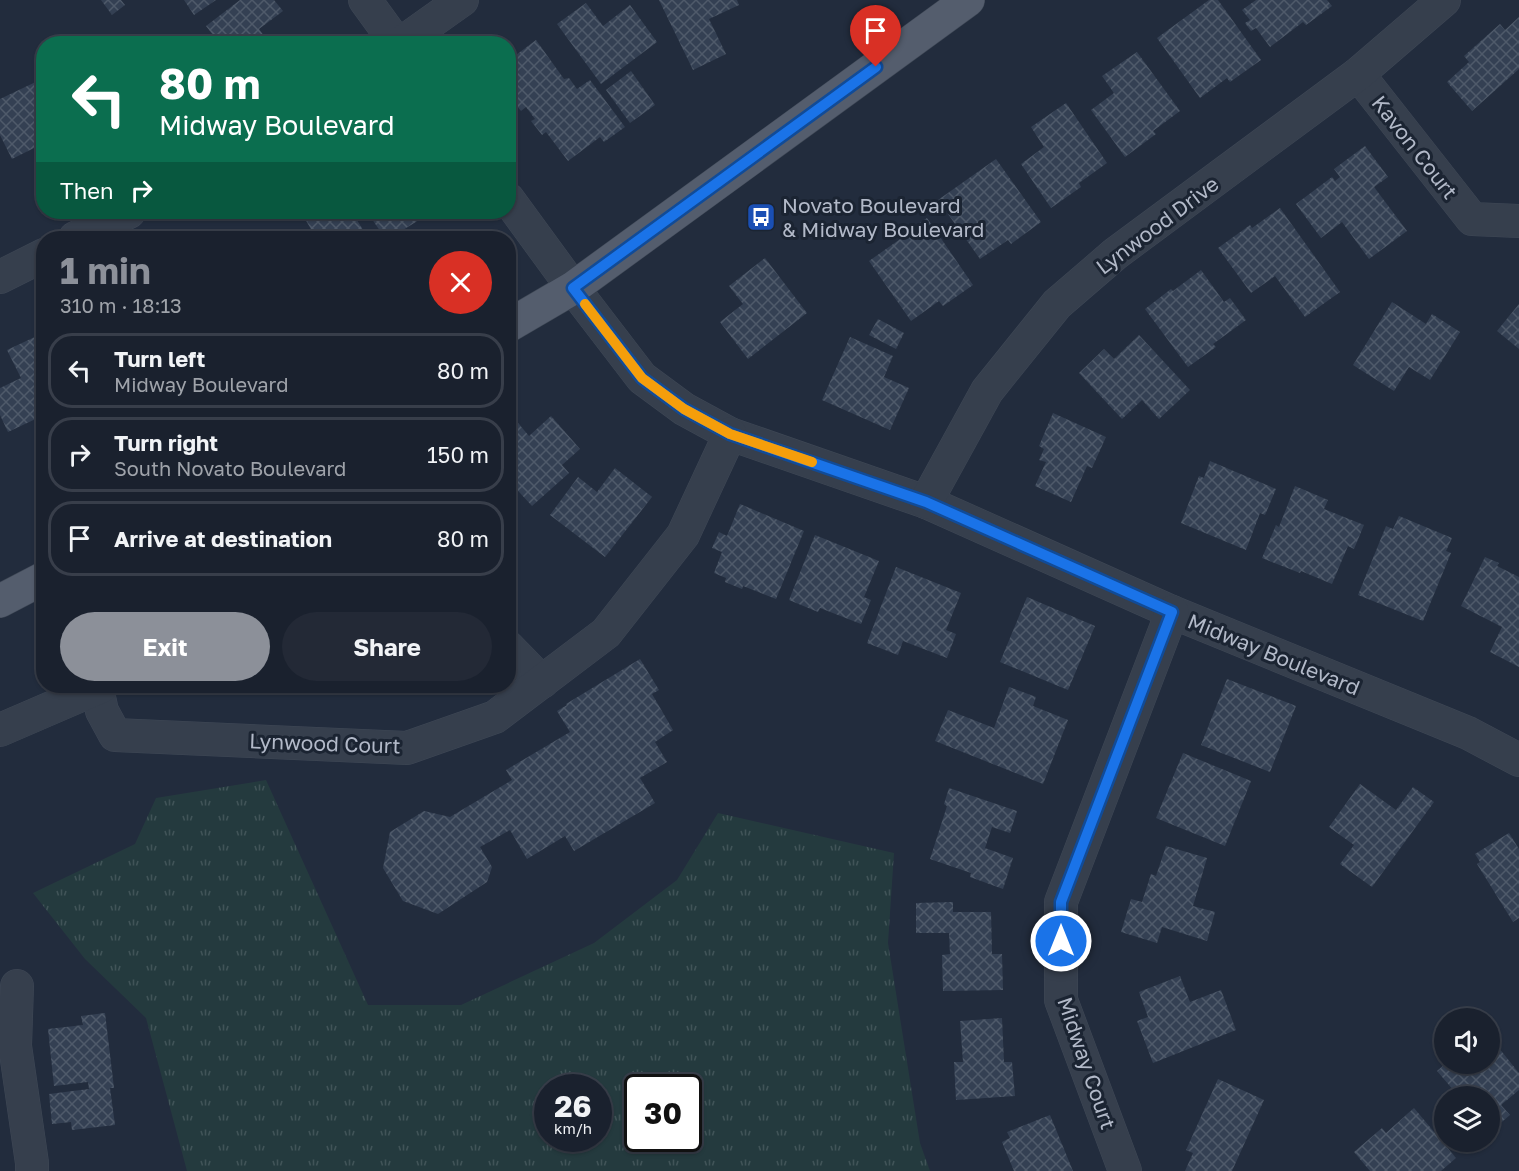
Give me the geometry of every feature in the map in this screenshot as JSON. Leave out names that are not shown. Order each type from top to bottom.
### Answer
[{"type":"main road","points":[[516,321],[573,288],[968,0]]},
{"type":"main road","points":[[0,601],[36,582]]},
{"type":"street","points":[[365,0],[392,36]]},
{"type":"street","points":[[410,36],[462,0]]},
{"type":"street","name":"Lynwood Drive","points":[[926,502],[987,391],[1057,304],[1115,254],[1358,74],[1444,0]]},
{"type":"street","name":"Kavon Court","points":[[1358,74],[1472,219],[1519,221]]},
{"type":"street","name":"Midway Boulevard","points":[[516,210],[642,378],[684,409],[730,434],[926,502],[1172,612],[1468,733],[1519,760]]},
{"type":"street","points":[[90,231],[114,219]]},
{"type":"street","points":[[0,277],[36,259]]},
{"type":"street","name":"Lynwood Court","points":[[100,693],[102,711],[115,735],[407,748],[495,717],[606,633],[683,535],[730,434]]},
{"type":"street","name":"Midway Court","points":[[1125,1171],[1061,1000],[1061,902],[1172,612]]},
{"type":"street","points":[[516,655],[542,682]]},
{"type":"street","points":[[0,730],[86,693]]},
{"type":"street","points":[[17,986],[15,1046],[32,1171]]},
{"type":"green space","points":[[266,780],[368,1005],[461,1005],[594,943],[677,880],[718,813],[894,853],[888,943],[920,1143],[930,1171],[187,1171],[146,1018],[85,959],[33,893],[135,844],[156,798]]},
{"type":"building","points":[[101,0],[121,0],[125,5],[112,15]]},
{"type":"building","points":[[184,0],[216,0],[194,15]]},
{"type":"building","points":[[240,0],[274,0],[283,11],[259,29],[264,36],[214,36],[206,26]]},
{"type":"building","points":[[659,0],[737,0],[739,5],[709,19],[726,54],[693,70]]},
{"type":"building","points":[[1209,0],[1218,0],[1261,60],[1230,82],[1227,78],[1200,98],[1157,38]]},
{"type":"building","points":[[1256,0],[1327,0],[1332,6],[1306,25],[1303,22],[1270,47],[1256,28],[1251,31],[1245,23],[1250,20],[1242,10]]},
{"type":"building","points":[[586,3],[603,26],[630,5],[657,42],[601,84],[557,24]]},
{"type":"building","points":[[1519,17],[1519,69],[1472,111],[1447,82],[1469,62],[1464,56],[1500,24],[1505,30]]},
{"type":"building","points":[[536,40],[564,79],[569,78],[577,89],[590,80],[625,127],[604,142],[600,137],[568,161],[546,132],[542,135],[531,121],[535,119],[526,107],[521,111],[516,105],[516,55]]},
{"type":"building","points":[[1137,52],[1180,111],[1153,131],[1156,134],[1125,157],[1091,110],[1114,93],[1102,76]]},
{"type":"building","points":[[631,71],[655,105],[630,123],[606,90]]},
{"type":"building","points":[[36,82],[36,147],[12,159],[0,135],[0,99]]},
{"type":"building","points":[[1066,103],[1107,163],[1079,183],[1081,187],[1051,208],[1021,164],[1044,147],[1031,127]]},
{"type":"building","points":[[1365,146],[1388,177],[1374,187],[1407,231],[1369,259],[1342,222],[1321,238],[1296,204],[1332,177],[1335,181],[1340,177],[1334,169]]},
{"type":"building","points":[[996,159],[1041,222],[1011,244],[1008,240],[980,259],[938,200]]},
{"type":"building","points":[[1280,208],[1340,292],[1305,317],[1275,276],[1251,293],[1218,248],[1250,225],[1252,228]]},
{"type":"building","points":[[927,218],[973,285],[943,306],[939,301],[911,321],[869,261]]},
{"type":"building","points":[[305,219],[356,219],[364,231],[312,231]]},
{"type":"building","points":[[372,219],[421,219],[401,231],[380,231]]},
{"type":"building","points":[[765,258],[807,313],[748,359],[720,322],[743,304],[729,286]]},
{"type":"building","points":[[1201,270],[1224,302],[1230,298],[1246,320],[1213,344],[1216,347],[1188,367],[1145,309]]},
{"type":"building","points":[[1392,302],[1426,324],[1432,314],[1460,332],[1430,380],[1409,367],[1394,391],[1353,365]]},
{"type":"building","points":[[1519,304],[1519,349],[1497,331]]},
{"type":"building","points":[[878,319],[904,333],[896,349],[869,335]]},
{"type":"building","points":[[1139,335],[1190,390],[1159,419],[1142,400],[1122,419],[1079,373],[1104,349],[1114,359]]},
{"type":"building","points":[[36,336],[36,419],[8,432],[0,415],[0,388],[21,378],[7,350]]},
{"type":"building","points":[[850,337],[893,356],[884,377],[909,388],[890,430],[822,400]]},
{"type":"building","points":[[1053,413],[1106,437],[1092,468],[1087,466],[1071,502],[1035,486],[1046,462],[1039,460],[1044,449],[1039,446]]},
{"type":"building","points":[[551,416],[580,449],[562,465],[569,473],[532,506],[516,489],[516,421],[529,436]]},
{"type":"building","points":[[1210,461],[1276,489],[1265,515],[1260,513],[1246,550],[1181,523],[1199,476],[1204,478]]},
{"type":"building","points":[[615,468],[652,497],[605,557],[550,515],[578,477],[597,492]]},
{"type":"building","points":[[1295,486],[1328,500],[1324,509],[1364,525],[1354,549],[1348,546],[1332,584],[1262,558],[1276,525],[1279,527]]},
{"type":"building","points":[[740,504],[804,531],[776,599],[743,586],[742,589],[725,582],[726,578],[714,573],[722,552],[712,548],[719,532],[727,536]]},
{"type":"building","points":[[1399,516],[1452,538],[1446,551],[1451,553],[1423,621],[1358,595],[1386,526],[1393,529]]},
{"type":"building","points":[[815,535],[879,561],[864,597],[871,600],[861,624],[820,608],[818,612],[789,600]]},
{"type":"building","points":[[1485,557],[1499,563],[1497,566],[1519,577],[1519,667],[1490,652],[1502,627],[1461,606]]},
{"type":"building","points":[[896,567],[961,593],[946,630],[956,634],[947,658],[903,641],[898,655],[867,643]]},
{"type":"building","points":[[1027,597],[1095,626],[1068,690],[1000,662]]},
{"type":"building","points":[[640,659],[659,690],[652,694],[673,730],[655,742],[667,762],[640,778],[655,803],[574,851],[565,836],[527,859],[510,830],[480,847],[492,867],[487,882],[438,914],[403,901],[383,868],[390,832],[424,811],[450,817],[512,780],[506,770],[570,732],[557,711]]},
{"type":"building","points":[[1227,679],[1296,706],[1270,772],[1201,745]]},
{"type":"building","points":[[1009,687],[1036,697],[1033,706],[1068,720],[1043,784],[935,741],[948,710],[994,728]]},
{"type":"building","points":[[1183,753],[1251,781],[1225,846],[1156,818]]},
{"type":"building","points":[[1360,784],[1396,810],[1413,787],[1434,802],[1372,887],[1340,864],[1354,845],[1329,827]]},
{"type":"building","points":[[949,788],[1017,811],[1010,833],[992,827],[985,848],[1013,858],[1003,889],[970,877],[971,873],[930,859],[947,806],[944,804]]},
{"type":"building","points":[[1509,833],[1519,849],[1519,918],[1513,922],[1477,864],[1480,862],[1475,854]]},
{"type":"building","points":[[1166,846],[1207,858],[1193,906],[1215,912],[1207,941],[1162,927],[1157,943],[1121,932],[1131,899],[1142,902],[1151,874],[1156,876]]},
{"type":"building","points":[[953,902],[953,912],[991,912],[992,954],[1002,954],[1003,990],[943,991],[942,955],[950,954],[949,933],[916,933],[916,903]]},
{"type":"building","points":[[1180,976],[1190,1002],[1221,990],[1236,1030],[1153,1063],[1137,1021],[1148,1017],[1139,992]]},
{"type":"building","points":[[105,1013],[114,1088],[110,1088],[115,1125],[72,1130],[71,1122],[52,1124],[49,1094],[89,1089],[88,1082],[54,1086],[48,1029],[83,1025],[81,1016]]},
{"type":"building","points":[[1002,1018],[1004,1062],[1012,1062],[1015,1096],[956,1100],[954,1062],[963,1062],[960,1021]]},
{"type":"building","points":[[1500,1049],[1519,1073],[1519,1090],[1501,1105],[1510,1115],[1500,1124],[1500,1086],[1450,1086],[1440,1074],[1500,1074]]},
{"type":"building","points":[[1218,1079],[1264,1100],[1232,1171],[1185,1171],[1193,1153],[1186,1150]]},
{"type":"building","points":[[1414,1108],[1434,1132],[1434,1152],[1451,1152],[1456,1158],[1441,1171],[1370,1171],[1354,1152],[1382,1128],[1386,1133]]},
{"type":"building","points":[[1050,1115],[1073,1171],[1014,1171],[1002,1142],[1010,1138],[1007,1132]]},
{"type":"slow traffic","points":[[585,304],[642,378],[684,409],[730,434],[812,462]]},
{"type":"place","name":"Novato Boulevard & Midway Boulevard","points":[[761,217]]},
{"type":"route","points":[[876,67],[573,288],[642,378],[684,409],[730,434],[926,502],[1172,612],[1061,902],[1061,941]]}]
